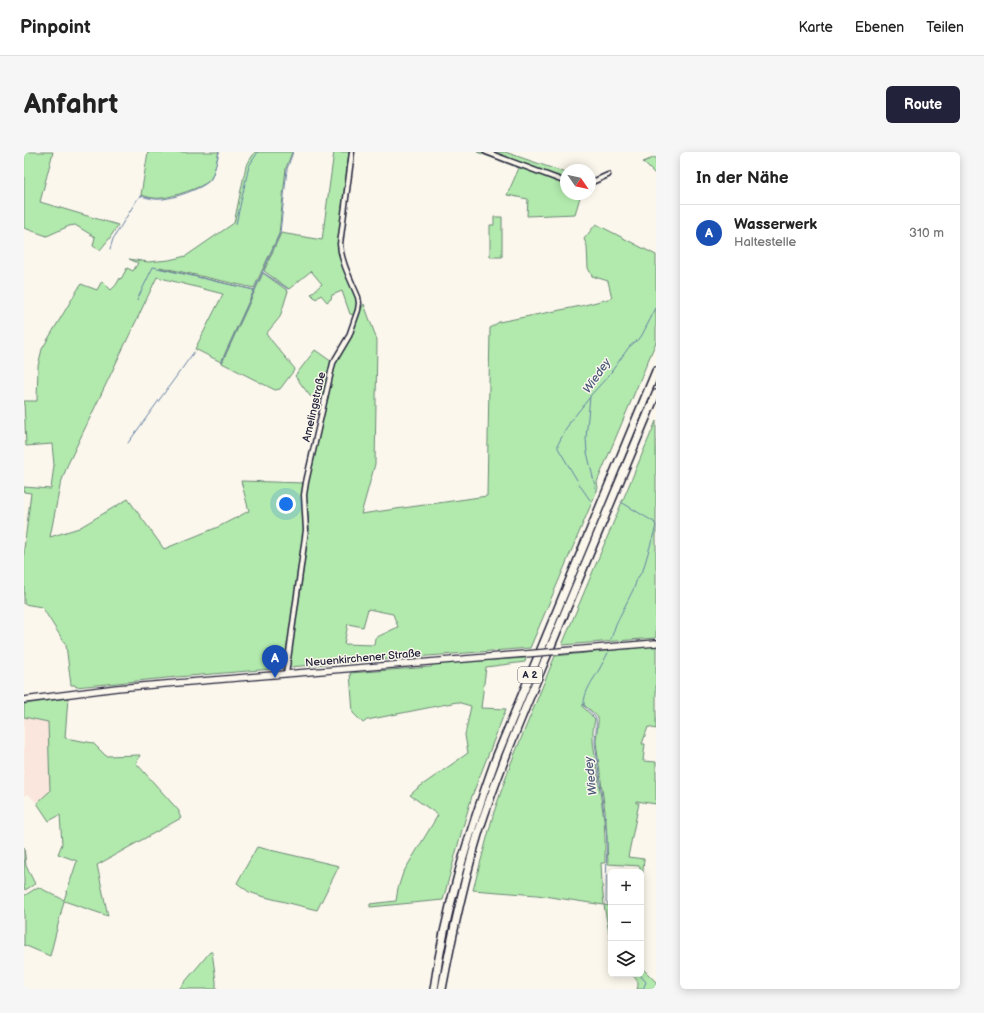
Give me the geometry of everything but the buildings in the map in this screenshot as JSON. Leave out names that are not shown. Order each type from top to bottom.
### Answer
[{"type":"highway","name":"A 2","points":[[434,989],[446,923],[460,865],[478,808],[496,758],[656,370]]},
{"type":"highway","name":"A 2","points":[[442,989],[463,888],[479,831],[495,785],[656,394]]},
{"type":"main road","name":"Neuenkirchener Straße","points":[[24,700],[117,688],[656,643]]},
{"type":"street","name":"Amelingstraße","points":[[286,674],[306,530],[304,495],[306,482],[333,363],[349,336],[359,303],[340,251],[352,152]]},
{"type":"street","points":[[486,152],[560,180]]},
{"type":"street","points":[[596,180],[608,175]]},
{"type":"shaded area","points":[[24,717],[48,722],[50,792],[37,803],[28,794],[24,796]]},
{"type":"green space","points":[[24,152],[53,152],[40,202],[118,225],[100,250],[93,246],[95,237],[75,225],[69,226],[47,236],[24,228]]},
{"type":"green space","points":[[148,152],[219,152],[211,179],[205,184],[172,196],[151,198],[141,195]]},
{"type":"green space","points":[[255,152],[292,152],[286,168],[279,234],[254,288],[160,267],[254,290],[221,362],[195,349],[223,294],[157,277],[67,466],[60,486],[50,537],[79,528],[128,499],[164,549],[218,527],[249,511],[241,481],[304,483],[305,529],[284,668],[76,687],[75,685],[71,685],[66,645],[42,607],[24,604],[24,549],[31,493],[24,492],[24,487],[51,489],[54,465],[52,444],[26,446],[24,401],[37,401],[38,366],[42,349],[81,284],[97,290],[102,281],[111,290],[120,278],[121,279],[127,268],[133,271],[138,263],[129,259],[148,262],[169,260],[186,256],[234,223],[246,166]]},
{"type":"green space","points":[[334,152],[349,152],[338,244],[342,265],[357,298],[358,303],[355,315],[350,314],[342,291],[332,295],[331,299],[327,302],[321,295],[316,299],[311,294],[322,284],[311,271],[289,289],[264,271],[281,233],[322,240]]},
{"type":"green space","points":[[477,152],[505,152],[560,171],[560,200],[579,200],[575,214],[527,216],[528,199],[507,195],[519,168]]},
{"type":"green space","points":[[656,157],[656,175],[643,162]]},
{"type":"green space","points":[[494,217],[502,217],[502,257],[490,257],[490,225],[494,225]]},
{"type":"green space","points":[[596,224],[656,255],[656,342],[597,482],[598,488],[530,648],[289,667],[309,529],[306,494],[308,482],[336,361],[351,337],[364,304],[377,340],[375,464],[361,514],[487,496],[490,328],[499,322],[581,306],[612,298],[608,281],[592,276],[588,268],[587,246],[584,239]],"holes":[[[368,609],[393,614],[398,627],[375,638],[374,645],[344,644],[348,624],[363,627]]]},
{"type":"green space","points":[[263,273],[288,291],[280,317],[266,334],[295,369],[280,389],[275,390],[222,363]]},
{"type":"green space","points":[[315,350],[332,362],[323,400],[310,396],[295,376]]},
{"type":"green space","points":[[656,421],[656,638],[562,645]]},
{"type":"green space","points":[[656,646],[656,729],[648,727],[642,744],[645,744],[643,761],[656,762],[656,804],[636,801],[636,803],[639,803],[628,857],[644,859],[643,869],[640,869],[640,866],[608,864],[606,819],[596,742],[598,718],[583,704],[583,707],[595,719],[593,742],[604,819],[605,838],[605,863],[601,863],[604,905],[537,895],[473,890],[494,812],[511,763],[555,656]]},
{"type":"green space","points":[[526,658],[525,662],[486,667],[481,708],[506,709],[472,796],[443,900],[370,907],[370,904],[396,901],[398,888],[403,873],[438,815],[410,795],[468,753],[465,735],[471,706],[457,702],[367,720],[363,723],[353,713],[350,673],[431,667],[434,664]]},
{"type":"green space","points":[[68,698],[65,738],[93,743],[106,756],[140,755],[136,763],[179,811],[181,818],[97,865],[108,916],[64,901],[50,956],[24,945],[24,896],[38,887],[64,900],[77,861],[58,854],[62,844],[60,815],[49,821],[37,803],[50,791],[48,722],[24,717],[24,704]]},
{"type":"green space","points":[[24,847],[26,866],[35,884],[25,890],[24,887]]},
{"type":"green space","points":[[257,847],[339,866],[317,910],[249,892],[237,883]]},
{"type":"green space","points":[[604,905],[608,906],[608,927]]},
{"type":"green space","points":[[210,952],[212,952],[216,989],[179,989]]},
{"type":"green space","points":[[644,970],[656,982],[656,989],[637,989],[638,982],[634,977],[644,977]]},
{"type":"waterway","points":[[110,249],[113,239],[138,198],[141,196],[154,199],[168,198],[187,193],[200,187],[211,179],[219,152]]},
{"type":"waterway","points":[[236,224],[249,166],[258,152]]},
{"type":"waterway","points":[[222,362],[280,233],[287,169],[293,152]]},
{"type":"waterway","points":[[137,300],[153,267],[254,290]]},
{"type":"waterway","points":[[262,272],[288,289]]},
{"type":"waterway","name":"Wiedey","points":[[596,490],[587,452],[586,438],[590,396],[609,375],[629,347],[641,337],[656,308]]},
{"type":"waterway","points":[[128,443],[194,352]]},
{"type":"waterway","points":[[577,480],[558,448],[558,444],[570,422],[590,397]]},
{"type":"waterway","points":[[579,484],[590,500]]},
{"type":"waterway","name":"Wiedey","points":[[611,639],[616,624],[637,579],[643,570],[656,526],[654,522],[621,502]]},
{"type":"waterway","name":"Wiedey","points":[[608,653],[592,681],[584,701],[584,706],[596,719],[595,742],[607,837],[606,901],[608,904]]},
{"type":"waterway","name":"Wiedey","points":[[642,977],[646,982],[643,989]]},
{"type":"place","name":"Wasserwerk","points":[[275,678]]}]
